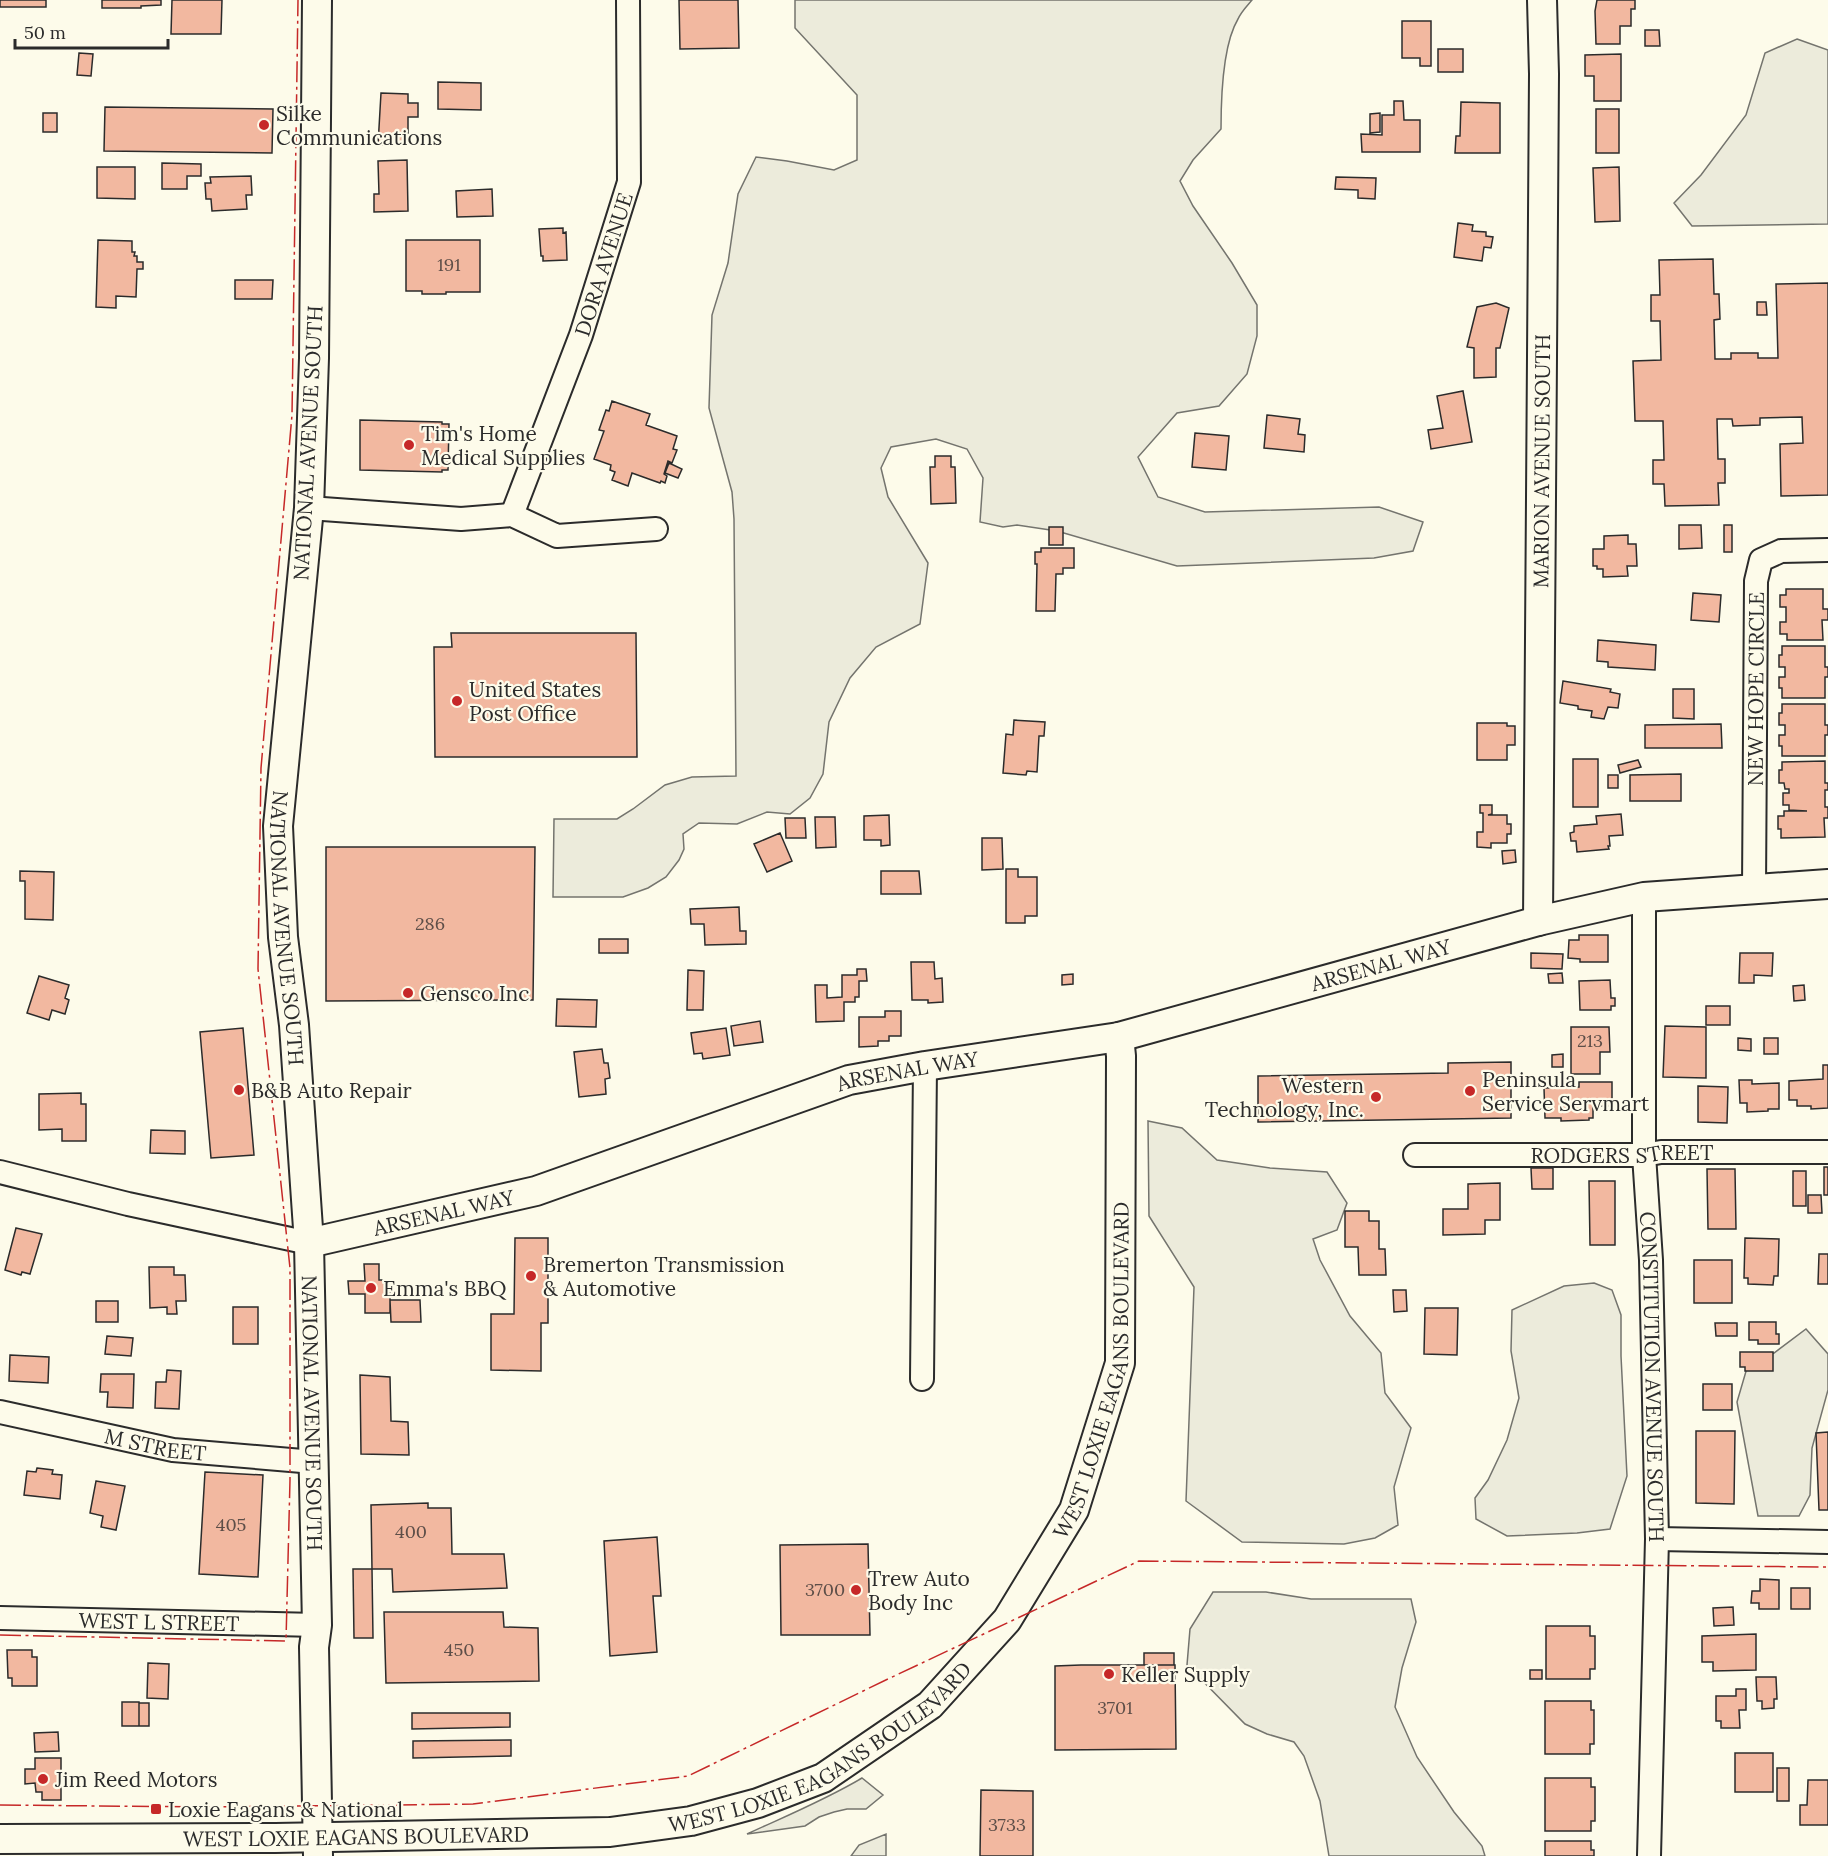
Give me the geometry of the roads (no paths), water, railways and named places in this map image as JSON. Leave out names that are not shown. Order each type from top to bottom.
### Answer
[{"type":"main road","name":"NATIONAL AVENUE SOUTH","points":[[317,0],[314,358],[309,508],[278,826],[284,937],[294,1025],[309,1243],[315,1462],[316,1625],[314,1647],[317,1846]]},
{"type":"main road","name":"MARION AVENUE SOUTH","points":[[1538,921],[1544,86],[1542,0]]},
{"type":"main road","name":"ARSENAL WAY","points":[[309,1243],[536,1191],[849,1080],[925,1066],[1119,1037],[1538,921],[1644,897],[1828,884]]},
{"type":"main road","name":"WEST LOXIE EAGANS BOULEVARD","points":[[0,1839],[317,1846],[610,1832],[692,1821],[758,1803],[823,1778],[931,1704],[1007,1620],[1074,1510],[1120,1364],[1121,1056],[1119,1037]]},
{"type":"street","name":"DORA AVENUE","points":[[512,515],[580,335],[629,182],[628,0]]},
{"type":"street","points":[[309,508],[461,519],[512,515],[557,536],[656,529]]},
{"type":"street","name":"NEW HOPE CIRCLE","points":[[1754,889],[1756,581],[1761,560],[1781,551],[1828,550]]},
{"type":"street","name":"CONSTITUTION AVENUE SOUTH","points":[[1644,897],[1644,1155],[1651,1260],[1657,1539],[1649,1856]]},
{"type":"street","points":[[922,1379],[925,1066]]},
{"type":"street","name":"RODGERS STREET","points":[[1415,1155],[1828,1152]]},
{"type":"street","name":"ARSENAL WAY","points":[[0,1172],[128,1204],[309,1243]]},
{"type":"street","name":"M STREET","points":[[0,1412],[172,1450],[315,1462]]},
{"type":"street","points":[[1657,1539],[1828,1542]]},
{"type":"street","name":"WEST L STREET","points":[[0,1617],[316,1625]]},
{"type":"place","name":"Silke Communications","points":[[264,125]]},
{"type":"place","name":"Tim's Home Medical Supplies","points":[[409,445]]},
{"type":"place","name":"United States Post Office","points":[[457,701]]},
{"type":"place","name":"Gensco Inc","points":[[408,993]]},
{"type":"place","name":"B&B Auto Repair","points":[[239,1090]]},
{"type":"place","name":"Peninsula Service Servmart","points":[[1470,1091]]},
{"type":"place","name":"Western Technology, Inc.","points":[[1376,1097]]},
{"type":"place","name":"Bremerton Transmission & Automotive","points":[[531,1276]]},
{"type":"place","name":"Emma's BBQ","points":[[371,1288]]},
{"type":"place","name":"Trew Auto Body Inc","points":[[856,1590]]},
{"type":"place","name":"Keller Supply","points":[[1109,1674]]},
{"type":"place","name":"Jim Reed Motors","points":[[43,1779]]},
{"type":"place","name":"Loxie Eagans & National","points":[[156,1809]]}]
